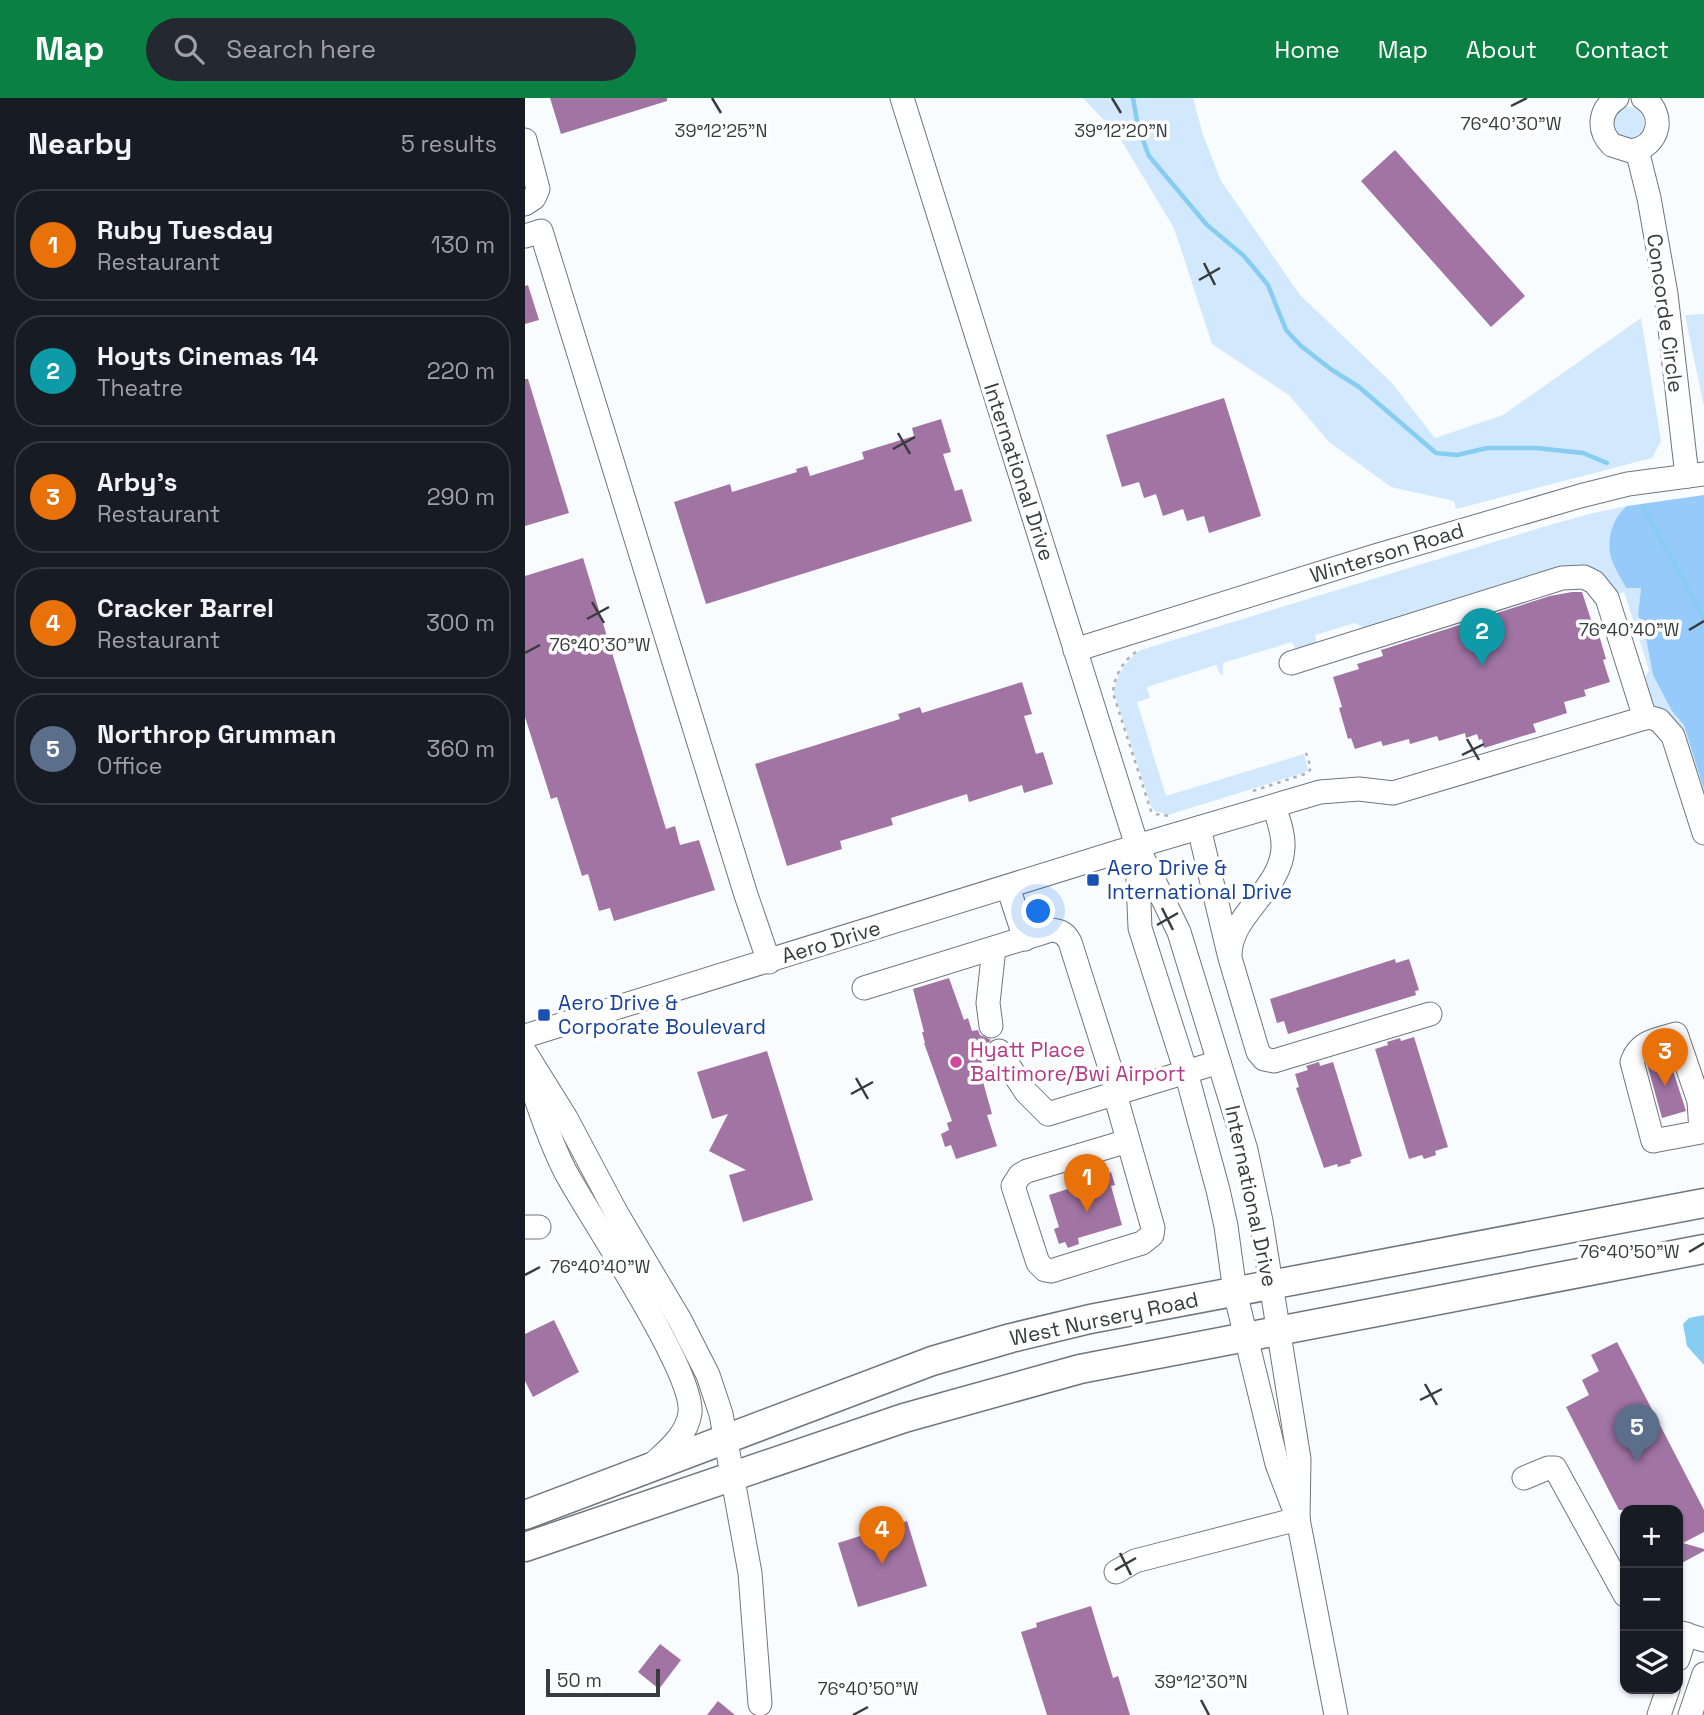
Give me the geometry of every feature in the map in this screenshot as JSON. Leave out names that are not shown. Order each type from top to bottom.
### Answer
[{"type":"main road","name":"West Nursery Road","points":[[525,1515],[932,1362],[1011,1338],[1090,1319],[1704,1203]]},
{"type":"main road","name":"West Nursery Road","points":[[525,1547],[904,1418],[1080,1369],[1704,1249]]},
{"type":"main road","points":[[525,1547],[546,1520],[706,1464],[724,1438]]},
{"type":"street","name":"International Drive","points":[[902,98],[1137,846],[1179,932],[1246,1150],[1272,1285],[1299,1459],[1298,1519],[1332,1713]]},
{"type":"street","points":[[1617,98],[1609,104],[1603,115],[1601,122],[1604,135],[1618,148],[1637,150],[1653,140],[1658,127],[1654,108],[1643,98]]},
{"type":"street","points":[[525,140],[538,189],[534,198],[525,204]]},
{"type":"street","name":"Concorde Circle","points":[[1637,150],[1649,198],[1696,475]]},
{"type":"street","points":[[525,236],[541,231],[769,962]]},
{"type":"street","name":"Winterson Road","points":[[1075,650],[1545,505],[1628,484],[1696,475]]},
{"type":"street","points":[[1291,663],[1562,578],[1584,577],[1594,582],[1607,598],[1644,718],[1659,720],[1673,736],[1704,833]]},
{"type":"street","name":"Aero Drive","points":[[525,1036],[1320,792],[1343,789],[1393,793],[1644,718]]},
{"type":"street","points":[[1230,958],[1232,938],[1276,872],[1282,856],[1283,845],[1274,806]]},
{"type":"street","points":[[1199,828],[1230,958],[1254,1043],[1264,1059],[1273,1061],[1430,1014]]},
{"type":"street","name":"International Drive","points":[[1137,846],[1140,928],[1185,1072],[1221,1202],[1235,1292],[1277,1464],[1298,1519]]},
{"type":"street","points":[[1008,887],[1025,939]]},
{"type":"street","points":[[864,988],[1051,930],[1066,935],[1116,1093],[1153,1228],[1152,1235],[1142,1243],[1051,1271],[1045,1270],[1036,1256],[1013,1186],[1016,1181],[1027,1171],[1128,1141]]},
{"type":"street","points":[[991,1026],[988,1003],[994,948]]},
{"type":"street","points":[[1676,1034],[1702,1101],[1701,1132],[1653,1141],[1632,1062],[1636,1051],[1647,1043],[1676,1034]]},
{"type":"street","points":[[999,1051],[1026,1092],[1048,1114],[1219,1062]]},
{"type":"street","points":[[525,1052],[566,1118],[599,1182],[708,1374],[721,1414],[750,1573],[760,1704]]},
{"type":"street","points":[[525,1065],[545,1129],[566,1172],[659,1332],[688,1395],[690,1412],[685,1427],[675,1443],[648,1469]]},
{"type":"street","points":[[1524,1478],[1548,1468],[1555,1468],[1620,1586]]},
{"type":"street","points":[[1116,1572],[1135,1561],[1298,1519]]},
{"type":"street","points":[[1690,1715],[1704,1674]]},
{"type":"street","points":[[1659,1715],[1666,1694]]},
{"type":"shaded area","points":[[1083,98],[1193,98],[1203,135],[1221,181],[1300,295],[1391,382],[1435,438],[1503,415],[1641,318],[1661,441],[1652,458],[1456,509],[1454,501],[1391,487],[1329,442],[1289,395],[1212,344],[1174,228],[1118,135]]},
{"type":"shaded area","points":[[1628,107],[1639,112],[1644,123],[1639,134],[1628,139],[1617,134],[1612,123],[1617,112]]},
{"type":"shaded area","points":[[1704,314],[1704,407],[1685,315]]},
{"type":"shaded area","points":[[1704,495],[1704,790],[1684,725],[1672,711],[1653,675],[1645,633],[1638,615],[1641,588],[1626,588],[1613,563],[1610,540],[1613,525],[1627,506]]},
{"type":"shaded area","points":[[1627,506],[1614,527],[1611,537],[1612,555],[1626,587],[1641,588],[1638,615],[1645,633],[1653,675],[1672,710],[1684,725],[1704,790],[1704,800],[1679,724],[1649,703],[1640,686],[1649,670],[1624,592],[1615,595],[1599,578],[1367,629],[1355,623],[1315,635],[1317,646],[1296,650],[1292,642],[1223,663],[1223,675],[1216,665],[1147,687],[1150,698],[1137,702],[1166,796],[1304,754],[1308,770],[1168,815],[1155,811],[1151,806],[1114,693],[1123,668],[1141,650],[1543,527]]},
{"type":"shaded area","points":[[1704,1315],[1704,1365],[1687,1346],[1683,1324],[1689,1318]]},
{"type":"building","points":[[550,98],[667,98],[667,101],[561,134]]},
{"type":"building","points":[[1395,150],[1525,296],[1491,327],[1361,181]]},
{"type":"building","points":[[528,285],[539,320],[525,324],[525,286]]},
{"type":"building","points":[[525,379],[528,379],[569,513],[525,526]]},
{"type":"building","points":[[1224,398],[1261,516],[1209,533],[1204,516],[1187,521],[1183,509],[1163,516],[1156,494],[1144,498],[1139,482],[1122,487],[1106,435]]},
{"type":"building","points":[[941,419],[951,452],[943,454],[955,491],[962,489],[972,521],[706,604],[674,502],[730,484],[732,492],[797,472],[796,469],[807,466],[810,476],[864,459],[862,452],[914,436],[912,428]]},
{"type":"building","points":[[583,558],[666,829],[675,826],[680,845],[699,840],[715,890],[614,921],[610,908],[599,911],[588,874],[582,876],[557,797],[551,799],[525,717],[525,576]]},
{"type":"building","points":[[1582,592],[1594,629],[1597,628],[1610,682],[1584,690],[1586,696],[1564,702],[1567,713],[1533,724],[1536,732],[1484,748],[1482,739],[1479,740],[1477,734],[1466,738],[1465,733],[1439,741],[1437,736],[1410,744],[1409,739],[1383,746],[1381,741],[1355,749],[1351,738],[1348,739],[1333,677],[1359,669],[1357,664],[1383,656],[1381,650],[1550,596]]},
{"type":"building","points":[[1022,682],[1032,714],[1024,716],[1036,754],[1043,752],[1053,784],[1024,793],[1022,785],[969,802],[967,794],[891,818],[893,825],[840,841],[842,849],[787,866],[755,764],[900,719],[898,714],[920,707],[922,713]]},
{"type":"building","points":[[1395,959],[1396,963],[1409,959],[1419,990],[1415,991],[1416,995],[1288,1034],[1284,1021],[1277,1023],[1270,999]]},
{"type":"building","name":"Hyatt Place Baltimore/Bwi Airport","points":[[949,978],[964,1020],[968,1018],[972,1031],[978,1030],[980,1035],[991,1040],[986,1045],[986,1055],[980,1057],[984,1070],[980,1071],[992,1114],[987,1115],[997,1146],[956,1159],[951,1145],[945,1147],[941,1134],[949,1130],[947,1123],[952,1121],[924,1043],[924,1032],[913,989]]},
{"type":"building","points":[[1414,1037],[1448,1147],[1435,1151],[1436,1155],[1424,1159],[1422,1155],[1409,1159],[1375,1049],[1400,1038],[1401,1041]]},
{"type":"building","points":[[767,1051],[813,1200],[743,1222],[729,1175],[746,1170],[709,1151],[728,1114],[712,1119],[697,1072]]},
{"type":"building","points":[[1669,1058],[1686,1111],[1662,1118],[1647,1064]]},
{"type":"building","points":[[1319,1062],[1320,1066],[1333,1062],[1362,1156],[1338,1167],[1337,1164],[1324,1168],[1296,1088],[1299,1087],[1295,1074],[1308,1070],[1306,1066]]},
{"type":"building","points":[[1108,1170],[1115,1185],[1111,1186],[1122,1225],[1078,1238],[1079,1244],[1068,1248],[1065,1242],[1059,1244],[1054,1229],[1059,1227],[1049,1195],[1096,1180],[1094,1175]]},
{"type":"building","points":[[554,1320],[579,1372],[533,1397],[525,1381],[525,1334]]},
{"type":"building","points":[[1617,1342],[1704,1510],[1704,1532],[1683,1543],[1683,1505],[1620,1505],[1619,1510],[1566,1407],[1589,1395],[1582,1380],[1599,1371],[1591,1355]]},
{"type":"building","points":[[907,1521],[927,1586],[858,1607],[838,1543]]},
{"type":"building","points":[[1683,1543],[1704,1551],[1683,1562]]},
{"type":"building","points":[[1091,1606],[1113,1678],[1118,1676],[1130,1715],[1047,1715],[1021,1632],[1037,1627],[1036,1623]]},
{"type":"building","points":[[660,1644],[681,1660],[659,1689],[638,1672]]},
{"type":"building","points":[[718,1701],[735,1715],[707,1715]]},
{"type":"waterway","points":[[1133,98],[1138,127],[1149,156],[1207,225],[1244,256],[1268,285],[1286,330],[1301,346],[1359,387],[1436,453],[1457,455],[1487,448],[1536,448],[1583,453],[1607,463]]},
{"type":"waterway","points":[[1643,507],[1704,618]]},
{"type":"place","name":"Hoyts Cinemas 14","points":[[1482,666]]},
{"type":"place","name":"Aero Drive & International Drive","points":[[1093,880]]},
{"type":"place","name":"Aero Drive & Corporate Boulevard","points":[[544,1015]]},
{"type":"place","name":"Hyatt Place Baltimore/Bwi Airport","points":[[956,1062]]},
{"type":"place","name":"Arby's","points":[[1665,1086]]},
{"type":"place","name":"Ruby Tuesday","points":[[1087,1212]]},
{"type":"place","name":"Northrop Grumman","points":[[1637,1462]]},
{"type":"place","name":"Cracker Barrel","points":[[882,1564]]}]
